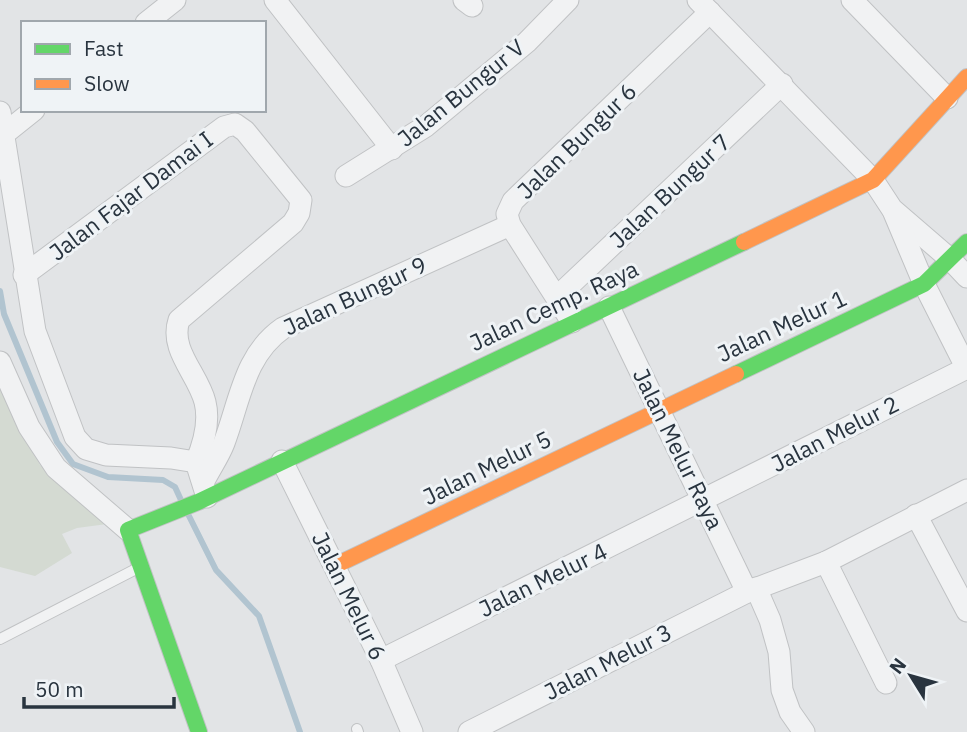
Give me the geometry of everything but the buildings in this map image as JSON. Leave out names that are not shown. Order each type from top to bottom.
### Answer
[{"type":"street","points":[[149,21],[175,0]]},
{"type":"street","points":[[275,0],[392,149]]},
{"type":"street","name":"Jalan Bungur V","points":[[346,176],[426,126],[527,42],[568,0]]},
{"type":"street","points":[[852,0],[947,98]]},
{"type":"street","points":[[704,6],[873,180],[892,209],[924,284],[967,369]]},
{"type":"street","name":"Jalan Bungur 6","points":[[572,322],[510,225],[507,214],[513,201],[704,6]]},
{"type":"street","name":"Jalan Cemp. Raya","points":[[128,530],[169,515],[201,486],[282,461],[873,180],[967,77]]},
{"type":"street","name":"Jalan Bungur 7","points":[[557,297],[782,84]]},
{"type":"street","points":[[0,112],[35,331],[75,437],[86,449],[106,455],[171,458],[201,486]]},
{"type":"street","points":[[4,134],[32,112]]},
{"type":"street","name":"Jalan Fajar Damai I","points":[[24,275],[224,127],[235,124],[245,131],[301,200],[299,213],[293,223],[180,320],[175,331],[177,343],[205,402],[208,423],[201,486]]},
{"type":"street","points":[[892,209],[967,277]]},
{"type":"street","name":"Jalan Bungur 9","points":[[201,486],[224,444],[250,367],[267,339],[283,328],[510,225]]},
{"type":"street","name":"Jalan Melur 1","points":[[659,410],[924,284],[967,242]]},
{"type":"street","name":"Jalan Melur Raya","points":[[609,307],[704,500],[751,590],[770,620],[779,652],[782,690],[790,712],[804,732]]},
{"type":"street","points":[[0,362],[29,427],[56,468],[128,530],[199,732]]},
{"type":"street","name":"Jalan Melur 2","points":[[704,500],[967,369]]},
{"type":"street","name":"Jalan Melur 5","points":[[334,566],[659,410]]},
{"type":"street","name":"Jalan Melur 6","points":[[282,461],[381,660],[412,732]]},
{"type":"street","name":"Jalan Melur 3","points":[[469,732],[751,590],[826,562],[967,489]]},
{"type":"street","name":"Jalan Melur 4","points":[[381,660],[704,500]]},
{"type":"street","points":[[916,515],[967,611]]},
{"type":"street","points":[[826,562],[886,683]]},
{"type":"lane","points":[[0,639],[141,567]]},
{"type":"shaded area","points":[[0,384],[40,465],[107,524],[77,528],[62,534],[72,553],[35,576],[0,567]]},
{"type":"waterway","points":[[0,291],[4,314],[57,442],[73,464],[108,477],[163,480],[175,487],[181,500]]},
{"type":"waterway","points":[[189,516],[216,570],[259,616],[300,732]]},
{"type":"traffic: fast","points":[[199,732],[128,530],[198,502],[744,242]]},
{"type":"traffic: fast","points":[[736,374],[924,284],[967,242]]},
{"type":"traffic: slow","points":[[744,242],[873,180],[967,77]]},
{"type":"traffic: slow","points":[[334,566],[736,374]]}]
